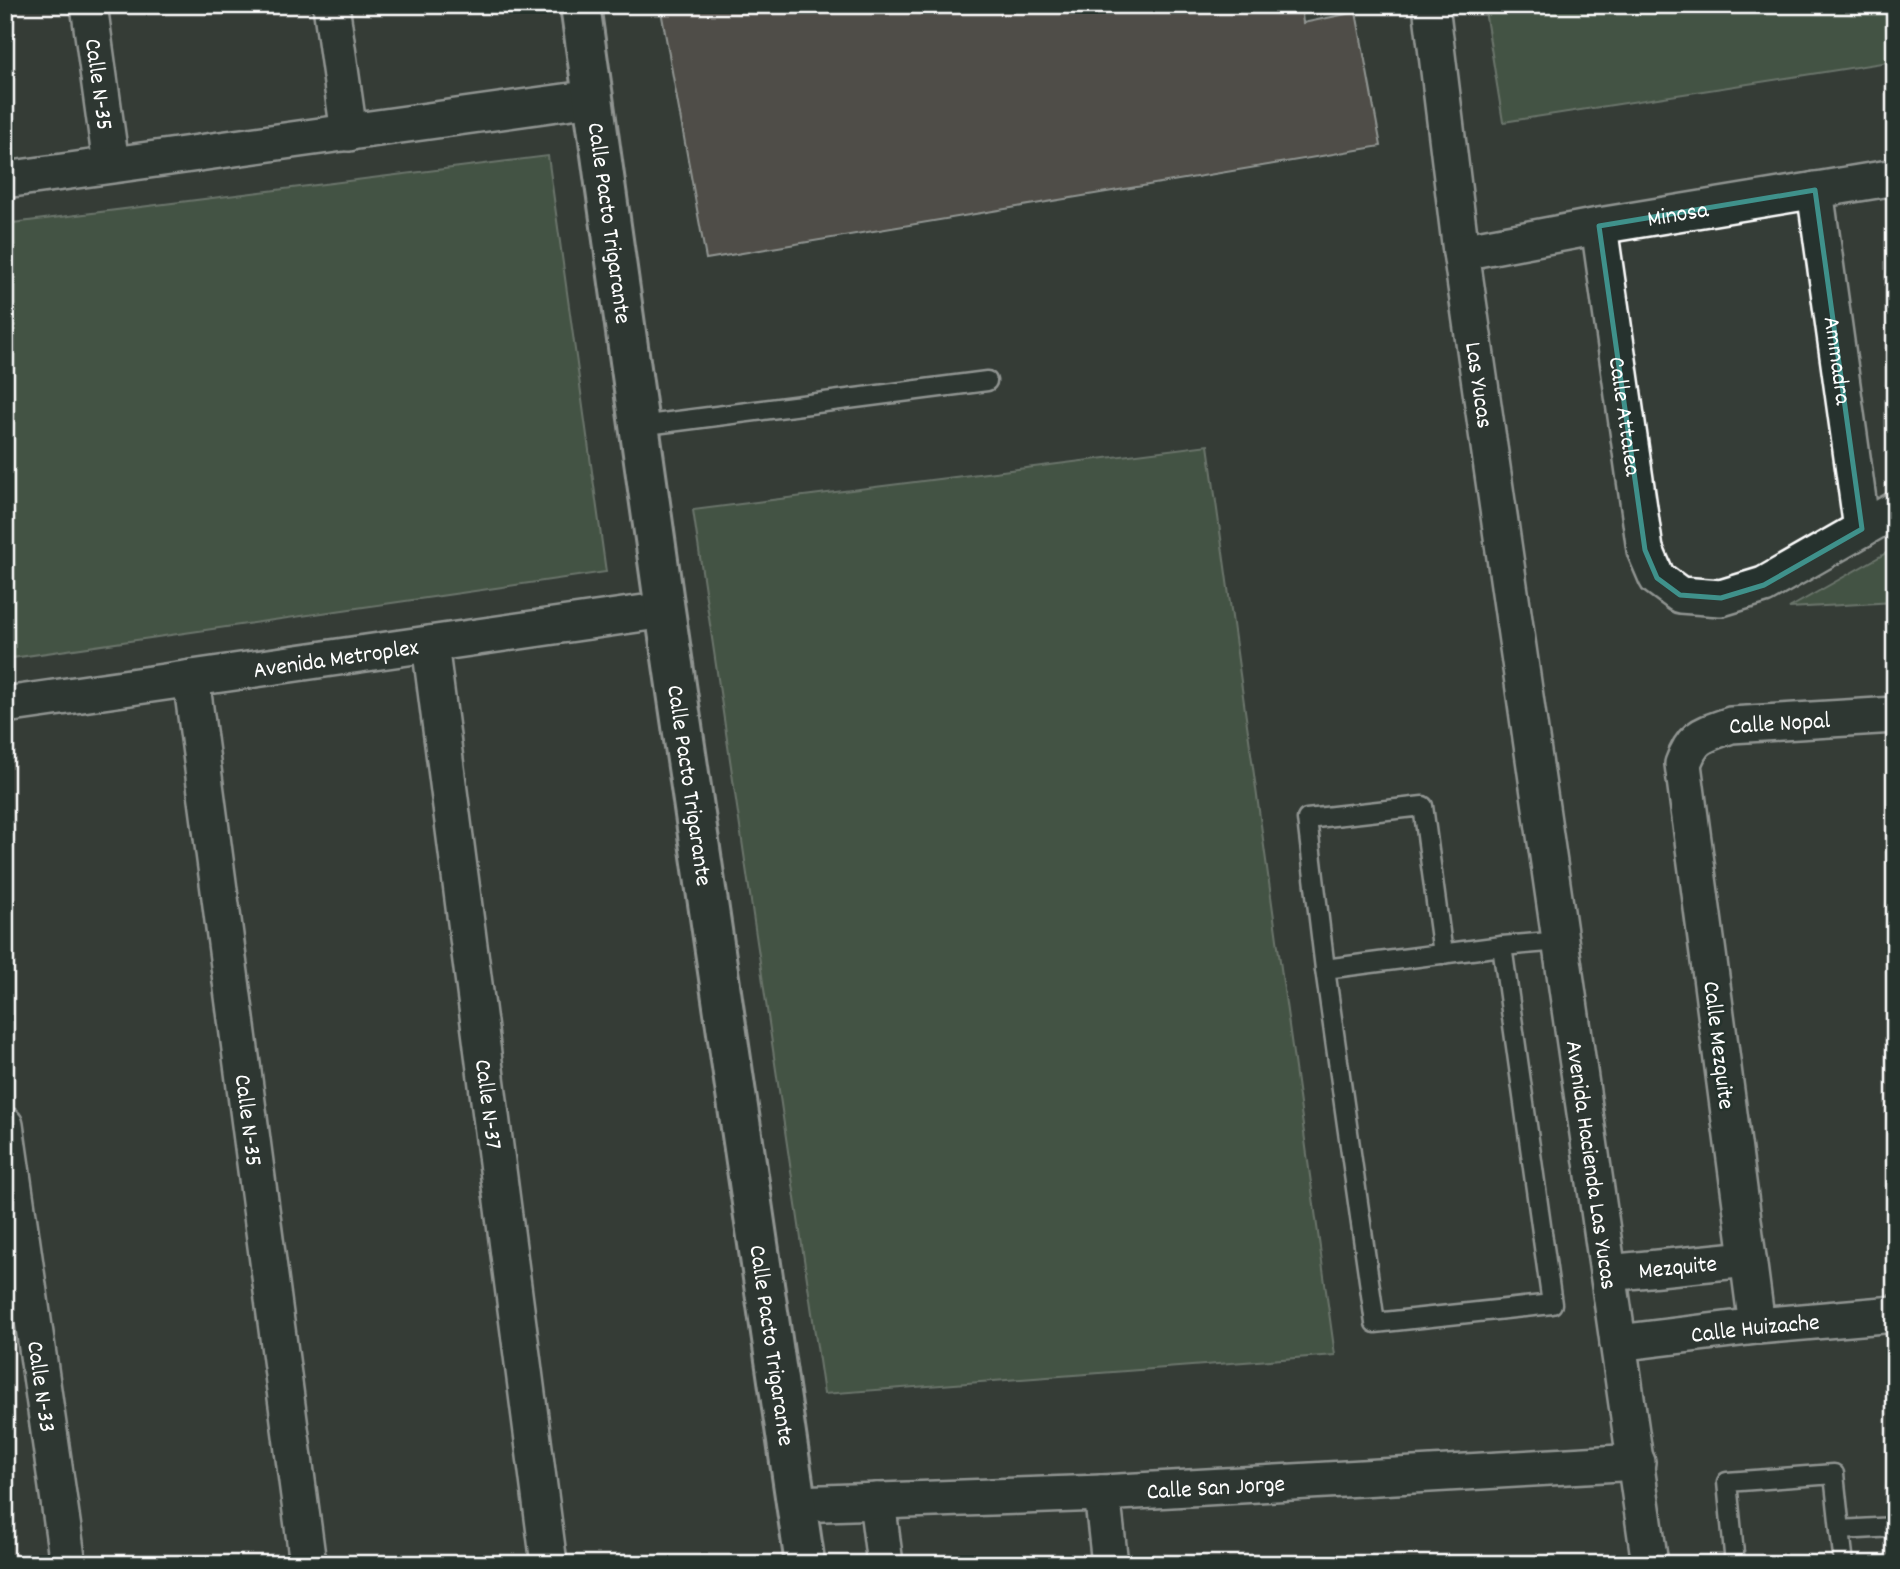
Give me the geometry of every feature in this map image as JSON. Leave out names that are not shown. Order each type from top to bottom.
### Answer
[{"type":"street","name":"Calle N-35","points":[[89,5],[111,164]]},
{"type":"street","points":[[331,5],[349,133]]},
{"type":"street","name":"Calle Pacto Trigarante","points":[[580,5],[665,610],[805,1564]]},
{"type":"street","name":"Las Yucas","points":[[1431,5],[1461,252],[1536,763]]},
{"type":"street","points":[[5,180],[593,98]]},
{"type":"street","name":"Minosa","points":[[1461,252],[1599,226],[1895,177]]},
{"type":"street","name":"Ammadra","points":[[1815,190],[1862,529]]},
{"type":"street","name":"Calle Attalea","points":[[1599,226],[1645,550],[1657,578],[1680,595],[1721,597],[1763,585],[1862,529]]},
{"type":"street","points":[[1862,529],[1895,510]]},
{"type":"street","name":"Avenida Metroplex","points":[[5,705],[665,610]]},
{"type":"street","name":"Calle N-37","points":[[430,644],[549,1564]]},
{"type":"street","name":"Calle N-35","points":[[191,678],[308,1564]]},
{"type":"street","name":"Calle Nopal","points":[[1683,764],[1689,745],[1707,733],[1731,725],[1895,715]]},
{"type":"street","name":"Avenida Hacienda Las Yucas","points":[[1536,763],[1650,1564]]},
{"type":"street","name":"Calle Mezquite","points":[[1683,764],[1757,1326]]},
{"type":"street","name":"Calle N-33","points":[[5,1125],[68,1564]]},
{"type":"street","name":"Mezquite","points":[[1608,1273],[1748,1259]]},
{"type":"street","name":"Calle Huizache","points":[[1618,1343],[1757,1326],[1895,1314]]},
{"type":"street","name":"Calle San Jorge","points":[[796,1504],[1102,1493],[1636,1462]]},
{"type":"street","points":[[1102,1493],[1110,1564]]},
{"type":"street","points":[[877,1501],[885,1564]]},
{"type":"lane","points":[[639,426],[987,381]]},
{"type":"lane","points":[[1443,954],[1423,806],[1307,819],[1325,969],[1375,1323],[1552,1304],[1502,946]]},
{"type":"lane","points":[[1325,969],[1502,946],[1561,942]]},
{"type":"lane","points":[[1735,1564],[1727,1482],[1834,1474],[1844,1564]]},
{"type":"lane","points":[[1840,1530],[1895,1527]]},
{"type":"highlighted area","points":[[1815,190],[1862,529],[1764,585],[1721,598],[1680,595],[1657,578],[1645,550],[1599,226]]},
{"type":"green space","points":[[1484,5],[1895,5],[1895,61],[1503,122]]},
{"type":"green space","points":[[548,156],[606,572],[5,659],[5,224]]},
{"type":"green space","points":[[1208,445],[1335,1355],[824,1394],[693,510]]},
{"type":"green space","points":[[1895,548],[1895,602],[1789,608]]},
{"type":"building","points":[[660,5],[1301,5],[1303,23],[1356,12],[1381,146],[706,259]]}]
